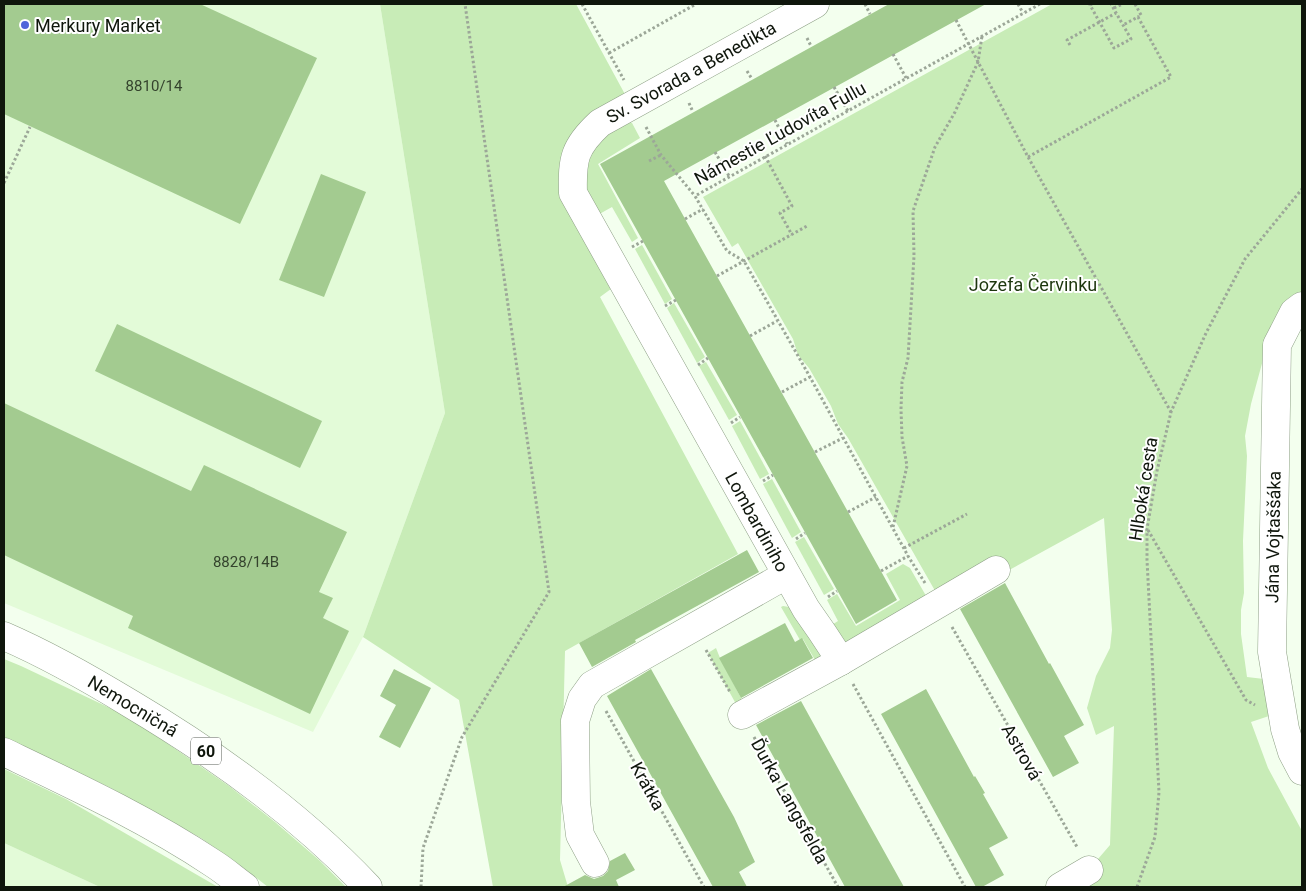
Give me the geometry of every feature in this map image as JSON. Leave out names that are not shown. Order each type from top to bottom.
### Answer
[{"type":"street","name":"Sv. Svorada a Benedikta","points":[[576,151],[588,134],[600,123],[815,4]]},
{"type":"street","name":"Lombardiniho","points":[[576,151],[572,170],[572,193],[786,575],[841,661]]},
{"type":"street","name":"Jána Vojtaššáka","points":[[1302,306],[1294,312],[1276,344],[1272,652],[1285,729],[1292,752],[1302,771]]},
{"type":"street","points":[[742,715],[841,661],[933,595],[996,570]]},
{"type":"street","points":[[595,863],[580,835],[576,802],[576,721],[582,699],[592,685],[786,575]]},
{"type":"street","name":"Nemocničná","points":[[4,636],[23,644],[97,684],[164,723],[246,780],[287,812],[313,834],[368,887]]},
{"type":"street","points":[[4,752],[136,817],[216,865],[244,887]]},
{"type":"street","points":[[1060,887],[1089,870]]},
{"type":"path","points":[[421,887],[423,848],[462,736],[549,592],[465,4]]},
{"type":"path","points":[[582,4],[609,52],[661,155],[695,196]]},
{"type":"path","points":[[609,52],[696,4]]},
{"type":"path","points":[[865,4],[870,14]]},
{"type":"path","points":[[1018,4],[1023,13]]},
{"type":"path","name":"Námestie Ľudovíta Fullu","points":[[933,595],[908,556],[744,261],[727,251],[695,196],[1040,4]]},
{"type":"path","points":[[1092,4],[1090,5],[1114,48],[1131,39],[1112,4]]},
{"type":"path","points":[[1114,8],[1123,4]]},
{"type":"path","points":[[1123,25],[1142,14],[1136,4]]},
{"type":"path","points":[[1070,46],[1067,40],[1116,13]]},
{"type":"path","points":[[1028,157],[1171,77],[1138,17]]},
{"type":"path","points":[[956,20],[1028,157],[1171,412]]},
{"type":"path","points":[[893,528],[907,466],[902,438],[901,409],[902,382],[908,358],[914,256],[914,211],[935,147],[956,112],[978,62],[982,36]]},
{"type":"path","points":[[893,54],[906,78]]},
{"type":"path","points":[[834,87],[848,111]]},
{"type":"path","points":[[775,120],[787,144]]},
{"type":"path","points":[[4,183],[30,127]]},
{"type":"path","points":[[715,152],[729,176]]},
{"type":"path","points":[[649,161],[661,155]]},
{"type":"path","points":[[765,156],[792,206],[780,213],[792,234]]},
{"type":"path","name":"Hlboká cesta","points":[[1137,887],[1155,837],[1159,792],[1147,560],[1147,530],[1157,471],[1171,412],[1206,333],[1245,258],[1302,189]]},
{"type":"path","points":[[685,220],[703,209]]},
{"type":"path","points":[[717,276],[807,226]]},
{"type":"path","points":[[750,336],[777,320]]},
{"type":"path","points":[[782,392],[810,377]]},
{"type":"path","points":[[815,452],[843,438]]},
{"type":"path","points":[[848,512],[876,497]]},
{"type":"path","points":[[904,548],[967,514]]},
{"type":"path","points":[[1147,530],[1246,700],[1275,715],[1285,729]]},
{"type":"path","points":[[880,570],[908,556]]},
{"type":"path","name":"Astrová","points":[[933,595],[1089,870]]},
{"type":"path","name":"Ďurka Langsfelda","points":[[692,627],[838,887]]},
{"type":"path","points":[[841,661],[965,887]]},
{"type":"path","name":"Krátka","points":[[592,685],[704,887]]},
{"type":"shaded area","points":[[4,4],[380,4],[445,413],[363,637],[313,732],[4,603]]},
{"type":"shaded area","points":[[4,843],[100,887],[4,887]]},
{"type":"green space","points":[[380,4],[576,4],[627,98],[572,145],[615,286],[600,297],[738,554],[565,651],[560,860],[568,887],[493,887],[459,700],[363,637],[445,413]]},
{"type":"green space","name":"Jozefa Červinku","points":[[1052,4],[1302,4],[1302,292],[1289,299],[1267,345],[1251,404],[1245,436],[1247,456],[1243,541],[1244,593],[1241,610],[1241,634],[1247,677],[1264,679],[1269,716],[1251,722],[1268,768],[1302,831],[1302,887],[1042,887],[1092,866],[1110,845],[1114,726],[1096,735],[1087,708],[1096,676],[1110,648],[1112,630],[1104,518],[1000,575],[938,596],[848,438],[838,424],[831,406],[809,368],[798,355],[793,339],[738,243],[732,247],[703,197]]},
{"type":"green space","points":[[624,120],[632,123],[640,138],[598,164],[638,238],[632,242],[612,207],[594,217],[584,178],[590,149]]},
{"type":"green space","points":[[642,245],[672,299],[665,304],[635,249]]},
{"type":"green space","points":[[674,303],[705,357],[697,363],[667,308]]},
{"type":"green space","points":[[706,362],[737,415],[729,420],[699,366]]},
{"type":"green space","points":[[740,421],[769,474],[760,479],[732,426]]},
{"type":"green space","points":[[772,479],[801,532],[792,538],[763,484]]},
{"type":"green space","points":[[804,537],[834,589],[824,595],[795,542]]},
{"type":"green space","points":[[903,564],[910,568],[929,601],[859,642],[842,644],[827,628],[838,621],[827,600],[837,594],[856,626],[900,600],[886,574]]},
{"type":"green space","points":[[781,607],[789,607],[822,653],[821,659],[815,660],[803,639],[800,640]]},
{"type":"green space","points":[[716,648],[742,700],[736,704],[708,653]]},
{"type":"green space","points":[[4,659],[129,717],[229,786],[275,822],[319,860],[346,887],[268,887],[201,838],[109,787],[4,737]]},
{"type":"green space","points":[[4,769],[66,799],[218,887],[100,887],[4,843]]},
{"type":"building","points":[[4,4],[200,4],[317,58],[240,224],[4,114]]},
{"type":"building","points":[[889,4],[986,4],[664,181],[897,600],[856,624],[600,164]]},
{"type":"building","points":[[321,174],[366,192],[324,297],[279,280]]},
{"type":"building","points":[[117,324],[322,421],[300,468],[95,371]]},
{"type":"building","points":[[4,403],[191,491],[204,465],[347,532],[319,592],[333,598],[323,618],[349,631],[310,714],[128,628],[133,616],[4,555]]},
{"type":"building","points":[[747,550],[759,572],[635,640],[636,642],[592,667],[579,643]]},
{"type":"building","points":[[1005,583],[1084,725],[1064,736],[1079,763],[1053,777],[960,609]]},
{"type":"building","points":[[785,623],[795,642],[802,638],[813,658],[741,698],[719,658]]},
{"type":"building","points":[[394,669],[431,688],[400,748],[379,737],[396,705],[380,696]]},
{"type":"building","points":[[651,669],[734,817],[755,862],[739,872],[747,887],[713,887],[607,696]]},
{"type":"building","points":[[926,689],[974,777],[985,793],[983,794],[1008,838],[989,848],[1004,875],[982,887],[976,887],[881,714]]},
{"type":"building","points":[[801,701],[904,887],[845,887],[756,725]]},
{"type":"building","points":[[625,853],[635,870],[616,880],[619,887],[563,887],[585,875],[594,879],[603,876],[608,871],[610,861]]},
{"type":"place","name":"Merkury Market","points":[[25,25]]}]
